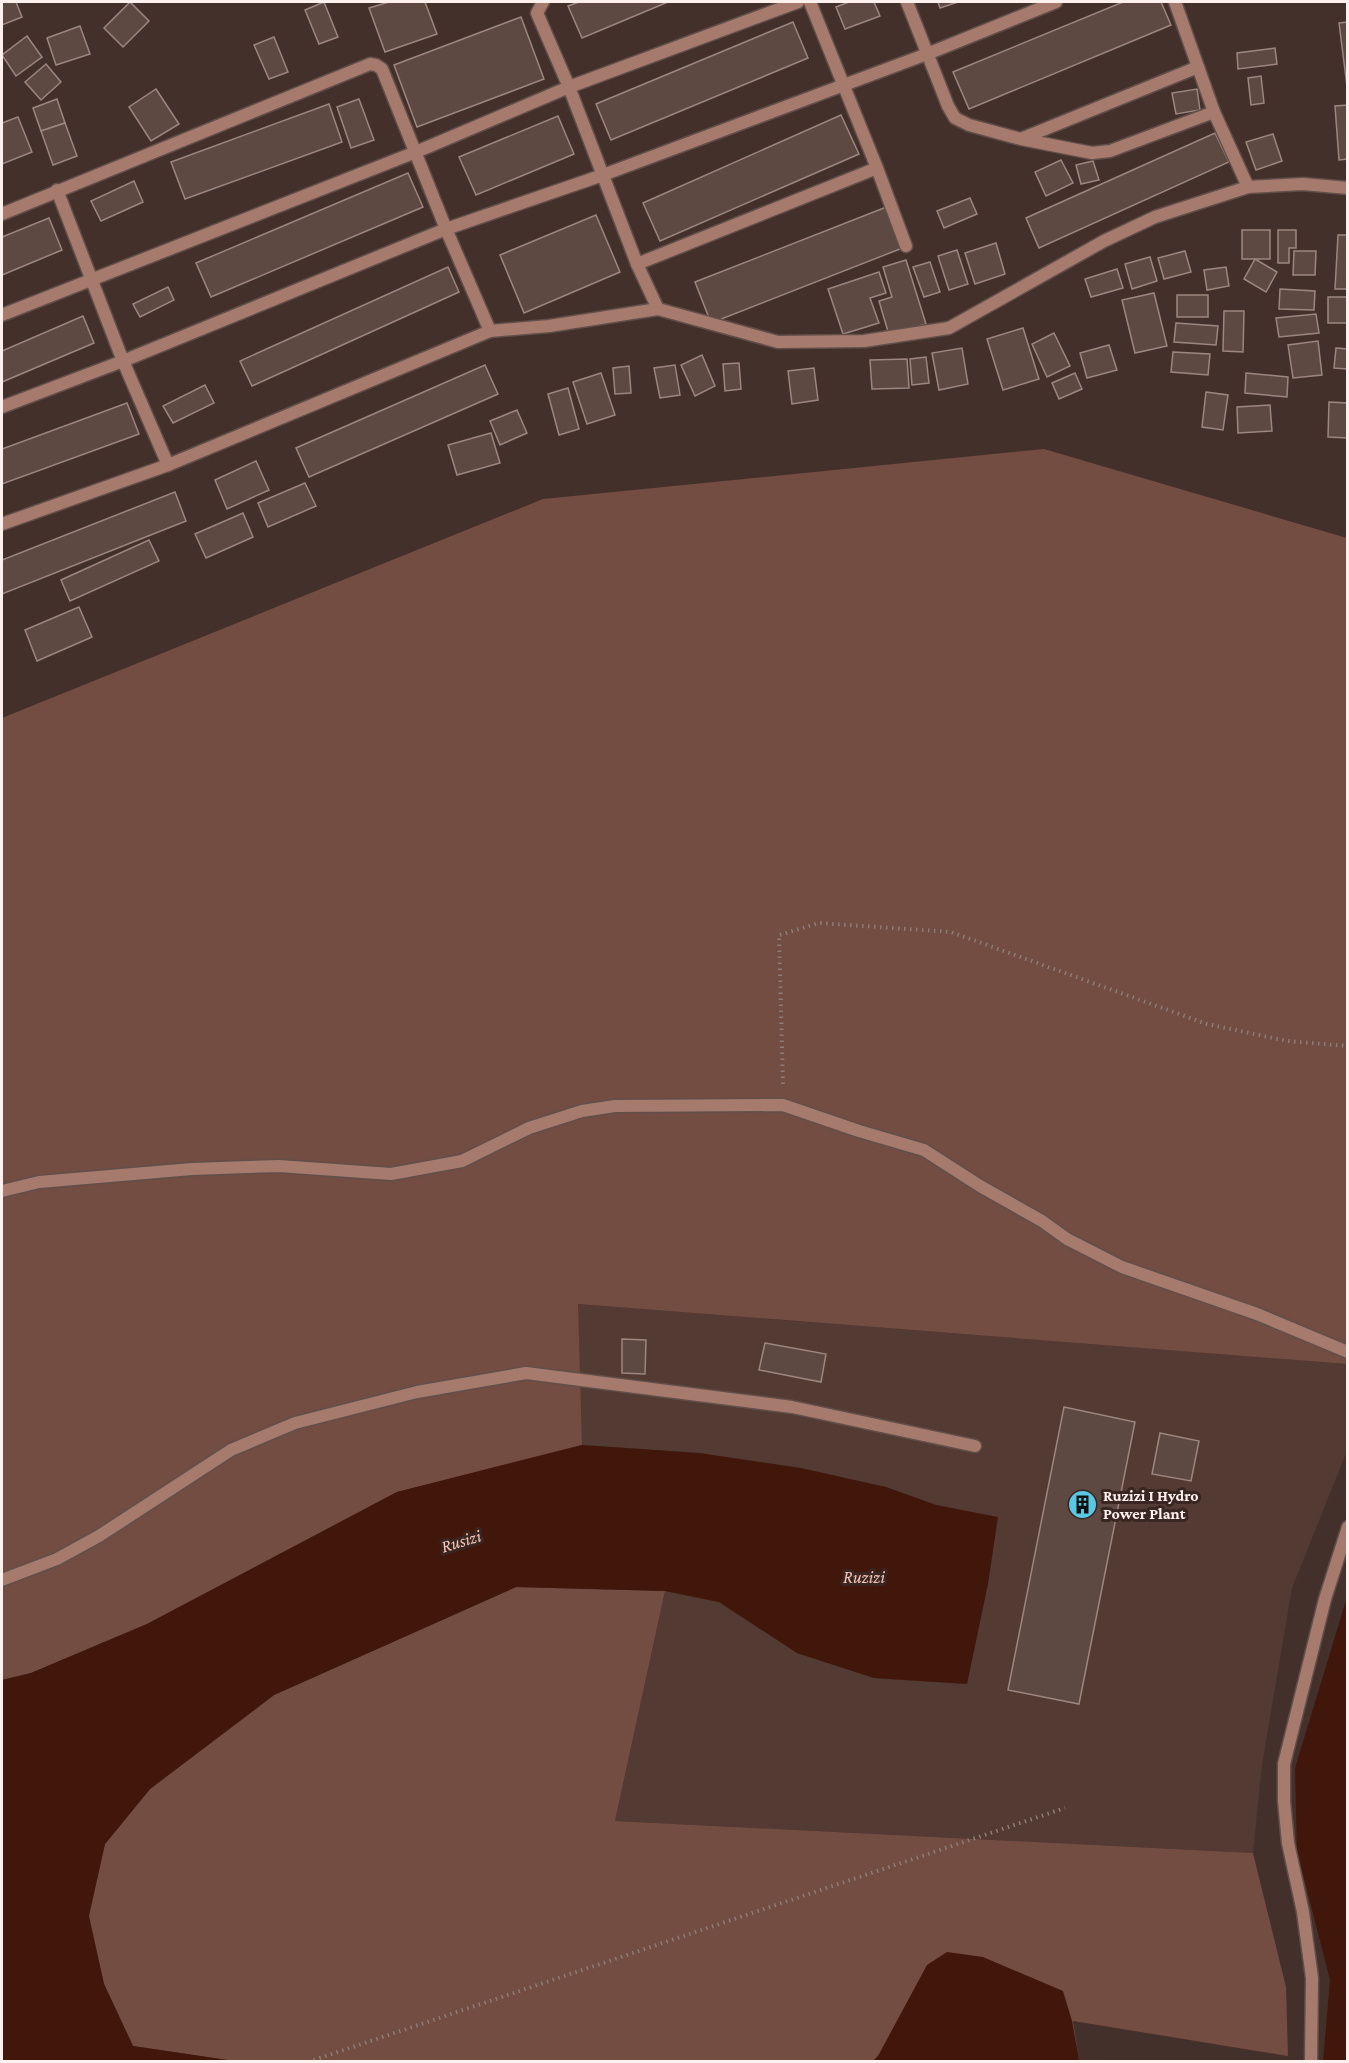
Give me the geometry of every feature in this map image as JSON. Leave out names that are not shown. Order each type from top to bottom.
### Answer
[{"type":"lane","points":[[543,2],[537,13],[569,87],[637,264],[658,309]]},
{"type":"lane","points":[[2,315],[416,152],[569,87],[798,2]]},
{"type":"lane","points":[[810,2],[906,246]]},
{"type":"lane","points":[[907,2],[948,106],[955,118],[969,125],[1022,139],[1092,153],[1110,151],[1214,112]]},
{"type":"lane","points":[[2,406],[123,361],[446,229],[603,176],[842,84],[927,54],[1056,2]]},
{"type":"lane","points":[[1175,2],[1214,112],[1248,187]]},
{"type":"lane","points":[[2,214],[370,64],[376,65],[382,69],[446,229],[490,331]]},
{"type":"lane","points":[[1022,139],[1198,67]]},
{"type":"lane","points":[[637,264],[877,168]]},
{"type":"lane","points":[[2,524],[168,465],[490,331],[549,326],[658,309],[778,342],[864,341],[949,328],[1104,241],[1155,217],[1248,187],[1304,184],[1347,188]]},
{"type":"lane","points":[[57,190],[123,361],[168,465]]},
{"type":"lane","points":[[2,1191],[39,1182],[192,1169],[279,1166],[391,1174],[462,1161],[529,1128],[582,1111],[615,1106],[783,1106],[924,1150],[980,1186],[1042,1221],[1067,1239],[1122,1267],[1257,1314],[1347,1352]]},
{"type":"lane","points":[[2,1580],[57,1559],[99,1536],[231,1450],[295,1423],[417,1392],[526,1373],[792,1407],[975,1446]]},
{"type":"lane","points":[[1311,2061],[1312,1978],[1303,1912],[1288,1843],[1284,1801],[1284,1764],[1325,1599],[1347,1527]]},
{"type":"path","points":[[783,1106],[779,935],[819,923],[951,932],[1207,1024],[1287,1041],[1347,1046]]},
{"type":"path","points":[[308,2061],[1065,1808]]},
{"type":"shaded area","points":[[1044,449],[1347,538],[1347,1364],[578,1304],[582,1445],[397,1492],[147,1624],[31,1673],[2,1680],[2,718],[543,499]]},
{"type":"shaded area","points":[[577,1304],[1347,1364],[1347,1451],[1292,1588],[1262,1765],[1253,1853],[615,1821],[665,1591],[719,1602],[797,1653],[874,1678],[967,1684],[998,1518],[936,1505],[886,1487],[699,1453],[582,1445]]},
{"type":"shaded area","points":[[516,1587],[665,1591],[615,1821],[1253,1853],[1286,1987],[1288,2056],[1073,2021],[1079,2061],[1072,2021],[878,2056],[873,2061],[234,2061],[133,2046],[104,1984],[88,1916],[105,1844],[150,1789],[274,1695]]},
{"type":"water","name":"Ruzizi","points":[[582,1445],[699,1453],[801,1468],[886,1487],[936,1505],[998,1517],[988,1584],[967,1684],[874,1678],[797,1653],[719,1602],[665,1591],[516,1587],[274,1695],[150,1789],[105,1844],[89,1916],[104,1984],[133,2046],[234,2061],[2,2061],[2,1680],[31,1673],[147,1624],[397,1492]]},
{"type":"water","points":[[1347,1597],[1347,2061],[1323,2061],[1330,1980],[1297,1851],[1295,1768]]},
{"type":"water","points":[[947,1952],[983,1957],[1063,1991],[1072,2021],[1079,2061],[873,2061],[878,2056],[927,1965]]},
{"type":"building","points":[[2,2],[16,2],[22,17],[2,25]]},
{"type":"building","points":[[130,2],[149,21],[123,47],[104,28]]},
{"type":"building","points":[[324,2],[338,37],[319,44],[305,10]]},
{"type":"building","points":[[389,2],[425,2],[437,34],[385,52],[369,8]]},
{"type":"building","points":[[579,2],[668,2],[582,38],[568,6]]},
{"type":"building","points":[[849,2],[874,2],[880,16],[845,29],[836,7]]},
{"type":"building","points":[[938,2],[958,2],[940,8]]},
{"type":"building","points":[[1123,2],[1161,2],[1171,25],[969,109],[953,72]]},
{"type":"building","points":[[521,17],[544,79],[417,127],[394,65]]},
{"type":"building","points":[[793,22],[808,58],[611,140],[596,104]]},
{"type":"building","points":[[1348,22],[1348,94],[1339,23]]},
{"type":"building","points":[[80,26],[90,54],[56,65],[47,38]]},
{"type":"building","points":[[27,36],[42,57],[16,76],[2,55]]},
{"type":"building","points":[[274,37],[288,72],[269,79],[254,45]]},
{"type":"building","points":[[1275,48],[1277,64],[1238,69],[1237,53]]},
{"type":"building","points":[[46,64],[61,82],[41,100],[25,82]]},
{"type":"building","points":[[1261,76],[1264,103],[1251,105],[1248,78]]},
{"type":"building","points":[[156,89],[179,124],[151,141],[129,107]]},
{"type":"building","points":[[1197,89],[1200,110],[1176,114],[1172,93]]},
{"type":"building","points":[[57,99],[65,123],[41,131],[33,108]]},
{"type":"building","points":[[359,99],[374,140],[351,148],[337,107]]},
{"type":"building","points":[[329,104],[342,142],[185,199],[171,162]]},
{"type":"building","points":[[1348,105],[1348,159],[1339,160],[1335,106]]},
{"type":"building","points":[[841,115],[859,154],[660,241],[643,203]]},
{"type":"building","points":[[558,116],[574,154],[476,195],[459,157]]},
{"type":"building","points":[[18,117],[32,152],[2,164],[2,123]]},
{"type":"building","points":[[65,123],[77,156],[53,165],[41,131]]},
{"type":"building","points":[[1215,133],[1229,162],[1039,248],[1026,218]]},
{"type":"building","points":[[1273,134],[1282,161],[1256,170],[1246,142]]},
{"type":"building","points":[[1061,160],[1073,183],[1046,196],[1035,172]]},
{"type":"building","points":[[1093,161],[1099,180],[1081,184],[1076,165]]},
{"type":"building","points":[[408,173],[423,207],[211,297],[196,263]]},
{"type":"building","points":[[134,181],[143,202],[101,221],[91,201]]},
{"type":"building","points":[[970,198],[977,214],[944,228],[937,211]]},
{"type":"building","points":[[889,206],[905,247],[711,323],[695,282]]},
{"type":"building","points":[[596,215],[620,272],[524,313],[500,255]]},
{"type":"building","points":[[49,218],[62,250],[2,275],[2,237]]},
{"type":"building","points":[[1242,230],[1270,230],[1270,259],[1242,259]]},
{"type":"building","points":[[1278,230],[1296,230],[1296,248],[1289,248],[1289,263],[1278,263]]},
{"type":"building","points":[[1338,235],[1348,235],[1348,289],[1335,289]]},
{"type":"building","points":[[996,243],[1005,274],[975,284],[965,253]]},
{"type":"building","points":[[957,250],[968,284],[949,290],[938,256]]},
{"type":"building","points":[[1185,251],[1191,272],[1164,279],[1158,258]]},
{"type":"building","points":[[1294,251],[1316,251],[1315,275],[1293,275]]},
{"type":"building","points":[[1150,257],[1157,281],[1132,289],[1125,264]]},
{"type":"building","points":[[1255,259],[1277,272],[1266,292],[1244,279]]},
{"type":"building","points":[[906,260],[926,324],[889,335],[879,301],[892,297],[883,267]]},
{"type":"building","points":[[930,262],[940,292],[924,297],[913,267]]},
{"type":"building","points":[[448,267],[459,292],[252,386],[240,361]]},
{"type":"building","points":[[1226,267],[1229,286],[1207,290],[1204,270]]},
{"type":"building","points":[[1117,269],[1123,288],[1091,297],[1085,279]]},
{"type":"building","points":[[879,272],[886,293],[870,298],[879,323],[843,334],[828,289]]},
{"type":"building","points":[[168,287],[174,300],[140,317],[133,304]]},
{"type":"building","points":[[1280,289],[1315,291],[1314,310],[1279,309]]},
{"type":"building","points":[[1154,293],[1167,346],[1135,353],[1122,300]]},
{"type":"building","points":[[1177,295],[1208,295],[1208,317],[1177,317]]},
{"type":"building","points":[[1328,297],[1348,297],[1348,323],[1328,323]]},
{"type":"building","points":[[1224,311],[1244,311],[1243,352],[1223,351]]},
{"type":"building","points":[[1316,314],[1319,333],[1279,337],[1276,318]]},
{"type":"building","points":[[83,316],[94,343],[2,382],[2,351]]},
{"type":"building","points":[[1176,323],[1218,326],[1216,345],[1174,342]]},
{"type":"building","points":[[1023,328],[1039,379],[1003,390],[987,339]]},
{"type":"building","points":[[1054,333],[1070,366],[1047,377],[1032,344]]},
{"type":"building","points":[[1318,341],[1322,375],[1293,378],[1288,345]]},
{"type":"building","points":[[1109,345],[1117,370],[1087,378],[1080,353]]},
{"type":"building","points":[[962,348],[968,384],[939,390],[932,353]]},
{"type":"building","points":[[1336,348],[1348,349],[1348,369],[1334,368]]},
{"type":"building","points":[[1173,352],[1210,354],[1208,375],[1171,372]]},
{"type":"building","points":[[702,355],[715,386],[695,396],[681,365]]},
{"type":"building","points":[[926,357],[929,383],[912,385],[910,359]]},
{"type":"building","points":[[907,359],[909,388],[872,389],[870,360]]},
{"type":"building","points":[[739,363],[741,389],[725,391],[723,364]]},
{"type":"building","points":[[485,365],[498,394],[309,477],[296,448]]},
{"type":"building","points":[[675,365],[680,395],[660,398],[654,368]]},
{"type":"building","points":[[629,366],[631,393],[615,394],[613,368]]},
{"type":"building","points":[[814,368],[818,400],[792,404],[788,371]]},
{"type":"building","points":[[601,373],[615,415],[587,424],[573,382]]},
{"type":"building","points":[[1075,373],[1082,389],[1059,399],[1052,383]]},
{"type":"building","points":[[1246,373],[1288,377],[1287,397],[1245,393]]},
{"type":"building","points":[[205,385],[214,403],[173,423],[163,406]]},
{"type":"building","points":[[568,388],[579,429],[559,435],[548,394]]},
{"type":"building","points":[[1206,392],[1228,395],[1223,430],[1202,427]]},
{"type":"building","points":[[1329,402],[1348,403],[1348,438],[1328,437]]},
{"type":"building","points":[[127,403],[139,434],[2,484],[2,449]]},
{"type":"building","points":[[1270,405],[1272,431],[1238,433],[1237,407]]},
{"type":"building","points":[[517,410],[527,433],[500,445],[490,421]]},
{"type":"building","points":[[491,433],[500,463],[457,475],[448,445]]},
{"type":"building","points":[[256,461],[269,490],[227,509],[215,480]]},
{"type":"building","points":[[305,483],[316,506],[268,527],[258,503]]},
{"type":"building","points":[[175,492],[186,521],[2,594],[2,560]]},
{"type":"building","points":[[243,513],[253,537],[206,558],[195,534]]},
{"type":"building","points":[[149,540],[159,561],[70,601],[61,580]]},
{"type":"building","points":[[79,607],[92,637],[37,661],[25,630]]},
{"type":"building","points":[[622,1339],[646,1340],[645,1374],[622,1373]]},
{"type":"building","points":[[765,1343],[826,1354],[821,1382],[759,1370]]},
{"type":"building","name":"Ruzizi I Hydro Power Plant","points":[[1064,1407],[1135,1422],[1079,1704],[1008,1690]]},
{"type":"building","points":[[1160,1433],[1199,1441],[1191,1481],[1152,1474]]},
{"type":"place","name":"Ruzizi I Hydro Power Plant","points":[[1082,1504]]},
{"type":"water label","name":"Rusizi","points":[[461,1541]]}]
